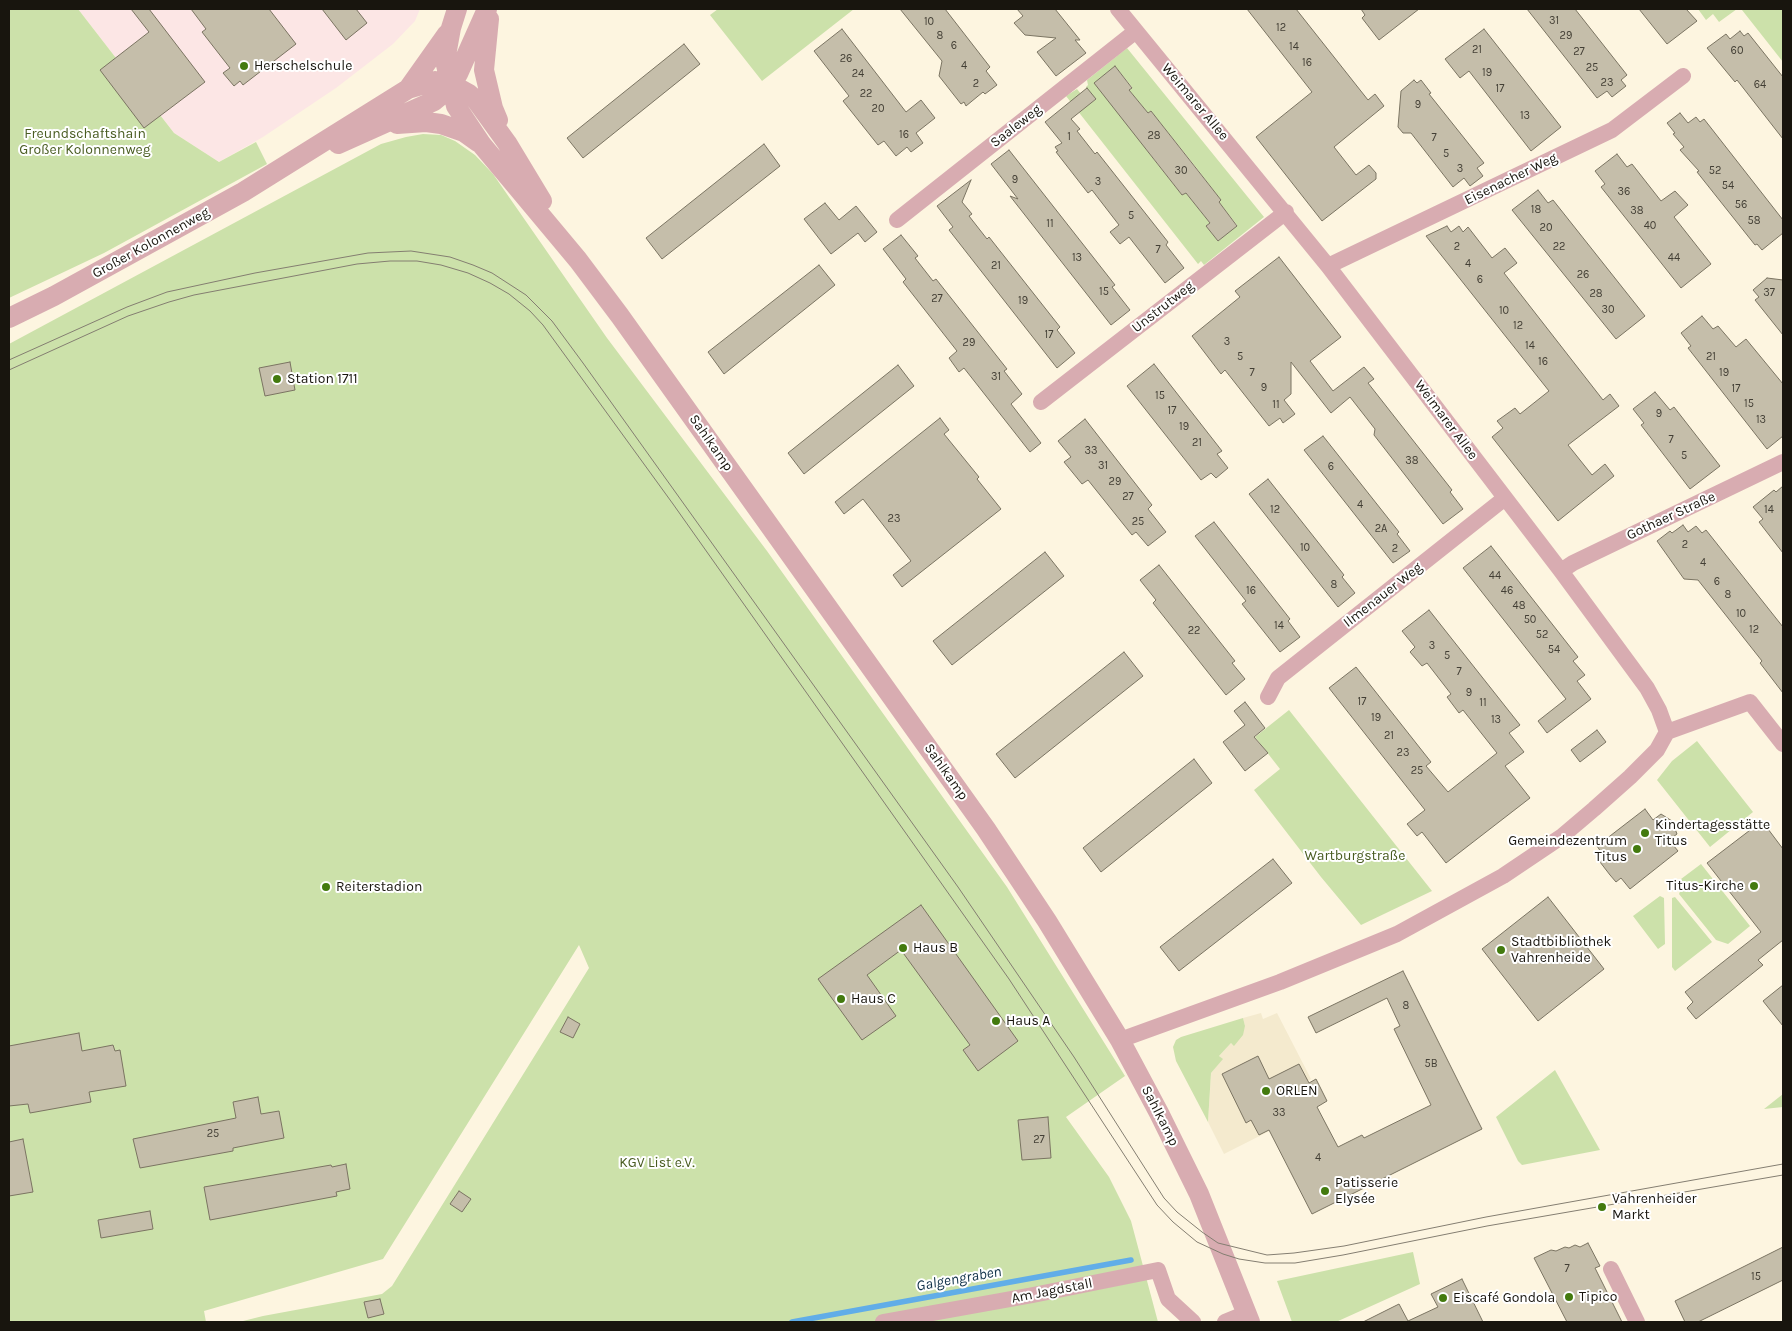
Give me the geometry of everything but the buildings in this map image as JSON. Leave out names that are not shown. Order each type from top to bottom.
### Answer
[{"type":"street","name":"Sahlkamp","points":[[457,9],[451,28],[445,61],[456,106],[482,145],[578,260],[986,829],[1047,921],[1120,1040],[1159,1113],[1199,1194],[1248,1318]]},
{"type":"street","name":"Sahlkamp","points":[[451,84],[458,74],[489,9]]},
{"type":"street","name":"Sahlkamp","points":[[489,9],[484,70],[493,108],[507,143]]},
{"type":"street","name":"Weimarer Allee","points":[[1118,9],[1286,212],[1561,571],[1647,688],[1667,732]]},
{"type":"street","name":"Großer Kolonnenweg","points":[[408,89],[451,28]]},
{"type":"street","name":"Saaleweg","points":[[897,220],[1136,31]]},
{"type":"street","name":"Eisenacher Weg","points":[[1328,266],[1612,130],[1683,76]]},
{"type":"street","name":"Großer Kolonnenweg","points":[[9,318],[54,296],[236,196],[408,89],[435,81],[451,84]]},
{"type":"street","name":"Sahlkamp","points":[[451,84],[476,100],[507,143],[578,260]]},
{"type":"street","name":"Großer Kolonnenweg","points":[[291,163],[427,105],[440,96],[451,84]]},
{"type":"street","name":"Sahlkamp","points":[[378,126],[426,122],[441,124],[464,132],[482,145]]},
{"type":"street","name":"Unstrutweg","points":[[1040,402],[1286,212]]},
{"type":"street","name":"Gothaer Straße","points":[[1561,571],[1573,562],[1783,462]]},
{"type":"street","name":"Ilmenauer Weg","points":[[1268,697],[1278,678],[1505,498]]},
{"type":"street","points":[[1120,1040],[1264,988],[1397,934],[1503,876],[1561,837],[1594,809],[1657,750],[1667,732],[1750,702],[1783,744]]},
{"type":"street","points":[[1611,1269],[1637,1322]]},
{"type":"street","name":"Am Jagdstall","points":[[882,1322],[1023,1297],[1158,1270],[1168,1299],[1193,1322]]},
{"type":"street","points":[[1225,1322],[1248,1318]]},
{"type":"shaded area","name":"Herschelschule","points":[[78,9],[420,9],[415,21],[393,44],[336,88],[263,137],[219,162],[174,133]]},
{"type":"shaded area","points":[[1261,1013],[1263,1019],[1277,1013],[1311,1079],[1297,1087],[1309,1111],[1224,1154],[1208,1122],[1211,1073],[1222,1059],[1219,1056],[1231,1043],[1234,1045],[1245,1026],[1243,1018]]},
{"type":"green space","name":"Freundschaftshain Großer Kolonnenweg","points":[[9,9],[78,9],[174,133],[219,162],[256,142],[267,164],[104,253],[9,298]]},
{"type":"green space","points":[[718,9],[854,9],[762,81],[710,15]]},
{"type":"green space","points":[[1698,9],[1737,9],[1719,22],[1713,14],[1706,20]]},
{"type":"green space","points":[[1783,9],[1783,62],[1742,10]]},
{"type":"green space","points":[[1127,48],[1264,217],[1204,265],[1201,261],[1198,264],[1066,96],[1077,89],[1089,104],[1095,100],[1086,87],[1088,85],[1087,80]],"holes":[[[1115,66],[1132,87],[1129,90],[1148,113],[1151,111],[1221,200],[1219,202],[1237,225],[1218,241],[1206,226],[1210,223],[1186,193],[1182,195],[1155,161],[1145,148],[1149,145],[1098,80]]]},
{"type":"green space","name":"KGV List e.V.","points":[[423,134],[441,135],[455,141],[475,155],[493,174],[607,338],[767,551],[1007,887],[1125,1076],[1066,1117],[1109,1177],[1131,1221],[1158,1322],[239,1322],[382,1294],[392,1286],[589,968],[579,945],[383,1259],[204,1311],[206,1322],[9,1322],[9,344],[381,144]]},
{"type":"green space","name":"Wartburgstraße","points":[[1289,710],[1432,891],[1361,925],[1321,877],[1254,790],[1280,769],[1255,737]]},
{"type":"green space","points":[[1697,741],[1753,812],[1710,847],[1657,780],[1672,761]]},
{"type":"green space","points":[[1701,864],[1750,926],[1728,944],[1716,940],[1679,894],[1683,884],[1681,879]]},
{"type":"green space","points":[[1660,896],[1664,898],[1665,944],[1658,949],[1633,916]]},
{"type":"green space","points":[[1675,897],[1712,942],[1675,971],[1672,967],[1672,898]]},
{"type":"green space","points":[[1243,1018],[1245,1026],[1243,1035],[1234,1046],[1231,1043],[1219,1056],[1223,1059],[1211,1073],[1208,1122],[1176,1061],[1173,1047],[1176,1040],[1181,1037]]},
{"type":"green space","points":[[1555,1070],[1600,1150],[1522,1165],[1518,1161],[1496,1117]]},
{"type":"green space","points":[[1783,1094],[1783,1107],[1764,1109]]},
{"type":"green space","points":[[1413,1252],[1420,1284],[1336,1322],[1292,1322],[1277,1281]]},
{"type":"waterway","name":"Galgengraben","points":[[792,1322],[1131,1260]]},
{"type":"tram line","points":[[9,360],[127,307],[167,292],[255,273],[368,253],[411,251],[450,257],[492,273],[526,295],[552,321],[583,363],[958,887],[1074,1057],[1164,1198],[1177,1212],[1218,1243],[1267,1255],[1294,1253],[1344,1246],[1486,1217],[1783,1164]]},
{"type":"tram line","points":[[9,370],[128,316],[169,302],[194,295],[357,264],[417,261],[441,265],[468,273],[509,294],[530,311],[543,325],[673,504],[1009,979],[1157,1205],[1173,1222],[1197,1242],[1223,1254],[1239,1259],[1265,1263],[1295,1263],[1487,1226],[1783,1175]]},
{"type":"place","name":"Herschelschule","points":[[244,66]]},
{"type":"place","name":"Station 1711","points":[[277,379]]},
{"type":"place","name":"Kindertagesstätte Titus","points":[[1645,833]]},
{"type":"place","name":"Gemeindezentrum Titus","points":[[1637,849]]},
{"type":"place","name":"Titus-Kirche","points":[[1754,886]]},
{"type":"place","name":"Reiterstadion","points":[[326,887]]},
{"type":"place","name":"Haus B","points":[[903,948]]},
{"type":"place","name":"Stadtbibliothek Vahrenheide","points":[[1501,950]]},
{"type":"place","name":"Haus C","points":[[841,999]]},
{"type":"place","name":"Haus A","points":[[996,1021]]},
{"type":"place","name":"ORLEN","points":[[1266,1091]]},
{"type":"place","name":"Patisserie Elysée","points":[[1325,1191]]},
{"type":"place","name":"Vahrenheider Markt","points":[[1602,1207]]},
{"type":"place","name":"Tipico","points":[[1569,1297]]},
{"type":"place","name":"Eiscafé Gondola","points":[[1443,1298]]}]
